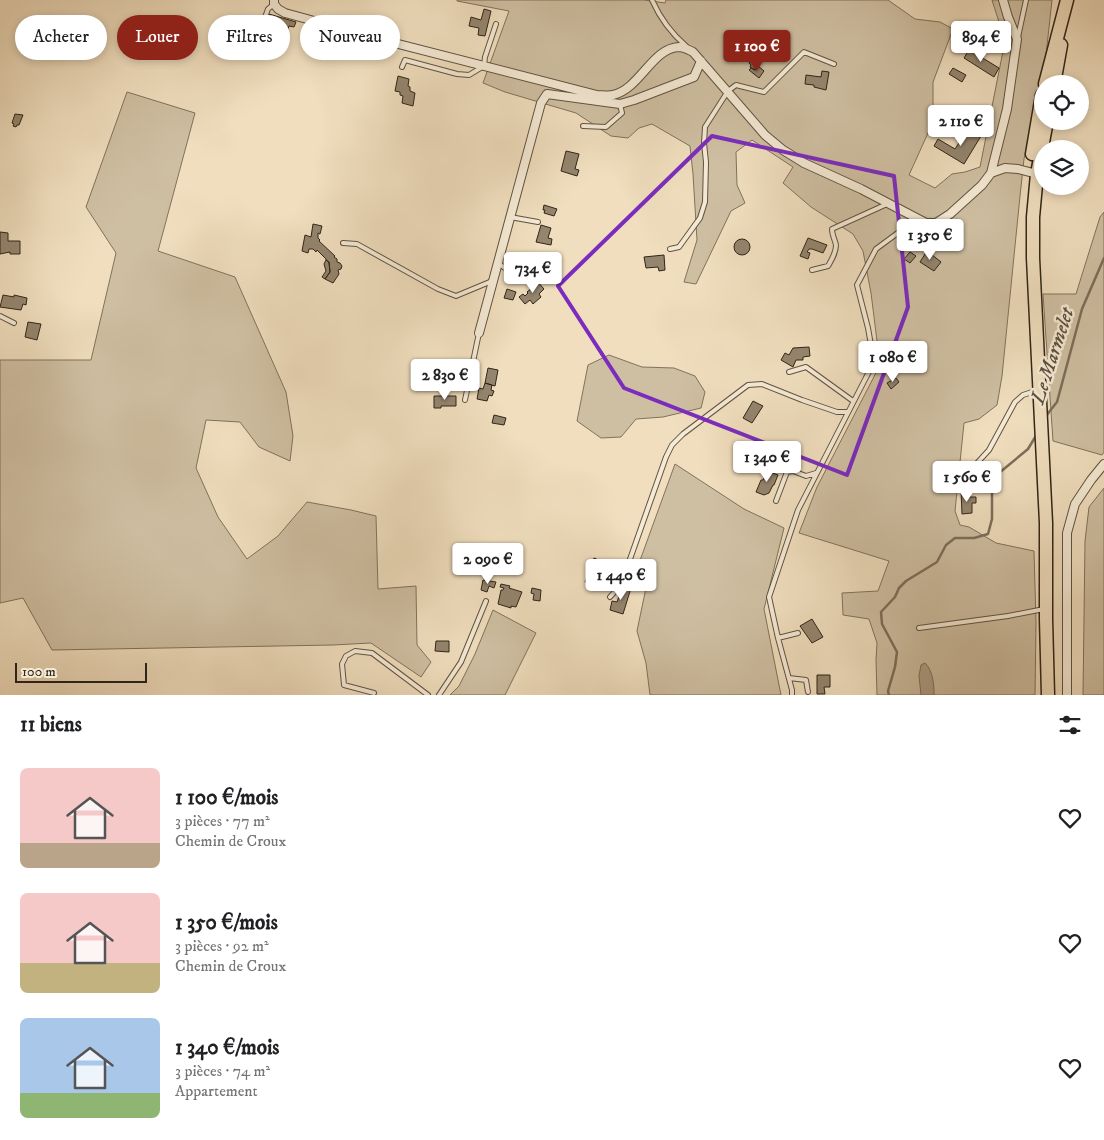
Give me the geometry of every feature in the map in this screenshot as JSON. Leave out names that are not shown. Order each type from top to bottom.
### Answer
[{"type":"main road","points":[[1047,75],[1067,0]]},
{"type":"main road","points":[[1056,75],[1067,0]]},
{"type":"main road","points":[[1038,130],[1033,173],[1025,216],[1024,257],[1028,312],[1041,416]]},
{"type":"main road","points":[[1045,130],[1033,173],[1033,258],[1046,523],[1048,695]]},
{"type":"street","points":[[992,174],[1007,109],[1017,39],[1003,0]]},
{"type":"street","points":[[274,2],[278,9],[285,13],[307,20],[597,95],[612,96],[625,90],[668,49],[681,47],[694,52],[765,135],[783,150],[804,163],[889,203],[926,223],[936,223],[950,214],[992,174],[1005,168],[1033,173]]},
{"type":"street","points":[[479,333],[541,103],[547,94],[620,104],[694,77],[701,61]]},
{"type":"street","points":[[1067,695],[1067,533],[1075,504],[1104,464]]},
{"type":"lane","points":[[652,0],[658,14],[674,36],[694,52]]},
{"type":"lane","points":[[1017,39],[1026,0]]},
{"type":"lane","points":[[266,15],[274,2]]},
{"type":"lane","points":[[402,67],[404,60],[469,75],[484,66],[485,57],[496,24]]},
{"type":"lane","points":[[670,249],[679,247],[700,218],[705,202],[705,127],[728,91],[736,85],[764,92],[804,52],[834,64]]},
{"type":"lane","points":[[583,126],[606,127],[622,113],[620,104]]},
{"type":"lane","points":[[812,270],[828,266],[834,255],[836,244],[832,229],[889,203]]},
{"type":"lane","points":[[510,217],[538,222]]},
{"type":"lane","points":[[792,695],[769,597],[798,510],[874,362],[858,285],[876,249],[918,218]]},
{"type":"lane","points":[[343,243],[358,244],[438,289],[456,296],[492,281]]},
{"type":"lane","points":[[498,262],[520,280]]},
{"type":"lane","points":[[0,316],[14,323]]},
{"type":"lane","points":[[465,400],[479,333]]},
{"type":"lane","points":[[789,372],[806,366],[853,401]]},
{"type":"lane","points":[[610,597],[623,579],[666,457],[672,445],[683,434],[748,385],[762,384],[829,410],[847,412]]},
{"type":"lane","points":[[968,484],[967,474],[989,450],[1015,402],[1023,394],[1038,390]]},
{"type":"lane","points":[[776,500],[787,472],[806,476],[816,473]]},
{"type":"lane","points":[[439,695],[461,662],[486,601]]},
{"type":"lane","points":[[919,628],[1046,609]]},
{"type":"lane","points":[[778,638],[798,633]]},
{"type":"lane","points":[[374,693],[344,685],[342,664],[346,656],[355,651],[372,653],[428,695]]},
{"type":"lane","points":[[789,678],[806,680],[808,692]]},
{"type":"highlighted area","points":[[712,136],[894,176],[908,307],[847,475],[624,388],[558,286]]},
{"type":"shaded area","points":[[644,0],[665,3],[666,0],[888,0],[915,19],[940,22],[953,29],[933,82],[933,122],[909,175],[935,188],[952,174],[980,167],[1005,41],[992,0],[1052,0],[1042,75],[1034,75],[1034,112],[1024,159],[1002,376],[997,405],[979,419],[964,423],[955,511],[960,525],[969,527],[996,543],[1034,551],[1035,695],[877,695],[877,643],[869,619],[843,615],[842,593],[878,591],[889,561],[799,533],[817,487],[880,365],[871,293],[863,251],[853,234],[811,207],[783,183],[793,167],[752,140],[736,152],[737,185],[745,203],[731,211],[696,284],[684,282],[697,240],[690,146],[652,124],[639,128],[628,138],[611,136],[576,113],[505,92],[483,83],[509,11],[457,1]]},
{"type":"shaded area","points":[[127,92],[195,113],[158,251],[235,277],[286,392],[293,436],[290,461],[259,447],[240,422],[206,420],[196,468],[218,517],[247,559],[278,536],[307,502],[376,516],[378,589],[416,586],[417,645],[431,662],[421,677],[371,643],[52,650],[23,598],[0,603],[0,360],[91,360],[116,253],[86,207]]},
{"type":"shaded area","points":[[1104,212],[1104,452],[1102,455],[1053,441],[1043,294],[1076,294],[1100,217]]},
{"type":"shaded area","points":[[609,355],[642,367],[674,368],[695,376],[705,392],[701,408],[663,417],[636,419],[621,437],[601,438],[577,421],[588,365]]},
{"type":"shaded area","points":[[675,464],[744,509],[784,528],[764,609],[781,695],[650,695],[646,663],[637,631],[647,583],[634,577]]},
{"type":"shaded area","points":[[1104,488],[1104,695],[1083,695],[1085,541],[1089,507]]},
{"type":"shaded area","points":[[493,610],[536,633],[505,695],[450,695],[459,686],[475,654]]},
{"type":"shaded area","points":[[925,663],[931,674],[934,695],[921,695],[919,676],[921,665]]},
{"type":"building","points":[[484,9],[491,11],[485,36],[478,35],[479,28],[469,26],[471,17],[481,20]]},
{"type":"building","points":[[290,20],[296,22],[294,27],[290,26]]},
{"type":"building","points":[[970,48],[978,52],[976,54],[999,68],[994,77],[964,58]]},
{"type":"building","points":[[758,51],[764,56],[755,70],[750,67],[749,63]]},
{"type":"building","points":[[758,66],[764,71],[759,78],[749,70],[751,68],[755,70]]},
{"type":"building","points":[[953,68],[966,75],[962,82],[949,74]]},
{"type":"building","points":[[822,71],[829,72],[826,90],[814,87],[814,85],[805,84],[806,75],[821,77]]},
{"type":"building","points":[[398,76],[409,79],[408,86],[410,91],[415,93],[413,106],[402,103],[403,96],[400,95],[400,92],[395,91]]},
{"type":"building","points":[[961,106],[967,110],[955,129],[950,125]]},
{"type":"building","points":[[15,114],[23,115],[19,125],[16,127],[12,123]]},
{"type":"building","points":[[968,129],[981,136],[964,164],[934,146],[938,139],[955,149]]},
{"type":"building","points":[[566,151],[579,154],[575,169],[579,170],[577,176],[561,171]]},
{"type":"building","points":[[544,205],[557,209],[554,216],[544,213]]},
{"type":"building","points":[[313,224],[322,226],[320,234],[318,233],[319,241],[335,256],[337,262],[342,266],[338,270],[339,274],[333,283],[325,279],[330,272],[329,262],[317,250],[316,252],[313,249],[309,249],[308,253],[302,251],[305,235],[311,237]]},
{"type":"building","points":[[541,225],[551,228],[548,238],[552,239],[551,245],[536,242]]},
{"type":"building","points":[[0,232],[8,233],[8,241],[20,241],[20,254],[10,254],[10,252],[0,254]]},
{"type":"building","points":[[808,238],[827,245],[823,253],[809,249],[807,252],[810,253],[808,259],[800,256]]},
{"type":"building","points":[[739,239],[745,239],[750,244],[748,253],[739,255],[734,250],[734,244]]},
{"type":"building","points":[[933,244],[938,247],[932,255],[927,251]]},
{"type":"building","points":[[927,251],[941,262],[934,271],[920,262]]},
{"type":"building","points":[[910,252],[916,256],[910,263],[904,259]]},
{"type":"building","points":[[664,255],[665,270],[659,271],[658,267],[646,268],[644,257]]},
{"type":"building","points":[[326,260],[329,262],[330,272],[325,279],[322,277],[326,271],[324,264]]},
{"type":"building","points":[[537,281],[544,289],[539,294],[541,297],[533,304],[530,300],[525,304],[519,297],[523,294],[525,296]]},
{"type":"building","points":[[507,289],[516,292],[513,300],[504,298]]},
{"type":"building","points":[[3,295],[27,298],[26,305],[23,304],[21,310],[0,307]]},
{"type":"building","points":[[28,322],[41,324],[37,340],[25,337]]},
{"type":"building","points":[[809,347],[810,356],[803,357],[803,360],[796,360],[793,367],[781,360],[785,353],[789,355],[793,348]]},
{"type":"building","points":[[488,368],[498,370],[495,386],[485,383]]},
{"type":"building","points":[[896,378],[899,382],[891,389],[887,383]]},
{"type":"building","points":[[485,383],[492,385],[491,390],[494,391],[492,396],[489,395],[487,401],[477,399],[479,388],[483,389]]},
{"type":"building","points":[[434,396],[456,396],[456,406],[434,408]]},
{"type":"building","points":[[753,401],[763,406],[752,423],[743,418]]},
{"type":"building","points":[[494,415],[506,418],[504,425],[492,423]]},
{"type":"building","points":[[767,471],[778,475],[769,493],[764,495],[756,492]]},
{"type":"building","points":[[961,490],[966,490],[966,497],[976,497],[976,503],[972,503],[972,513],[962,514]]},
{"type":"building","points":[[594,558],[601,561],[592,584],[585,582]]},
{"type":"building","points":[[483,580],[496,582],[494,588],[489,586],[487,592],[481,590]]},
{"type":"building","points":[[501,584],[522,592],[516,607],[511,606],[511,608],[498,604],[501,590],[504,588],[500,587]]},
{"type":"building","points":[[623,585],[631,588],[623,614],[610,610],[612,601],[617,602]]},
{"type":"building","points":[[532,588],[541,590],[540,601],[533,600]]},
{"type":"building","points":[[812,619],[823,637],[812,643],[800,626]]},
{"type":"building","points":[[436,641],[449,641],[449,652],[435,651]]},
{"type":"building","points":[[817,675],[830,675],[830,687],[824,687],[825,694],[817,694]]},
{"type":"waterway","name":"Le Marmelet","points":[[1045,418],[1057,402],[1082,309],[1104,258]]},
{"type":"waterway","name":"Le Marmelet","points":[[889,695],[888,691],[897,652],[882,624],[881,612],[895,597],[899,588],[906,581],[937,562],[946,545],[955,538],[974,538],[988,534],[992,519],[992,485],[999,473],[1028,449],[1037,434]]}]
